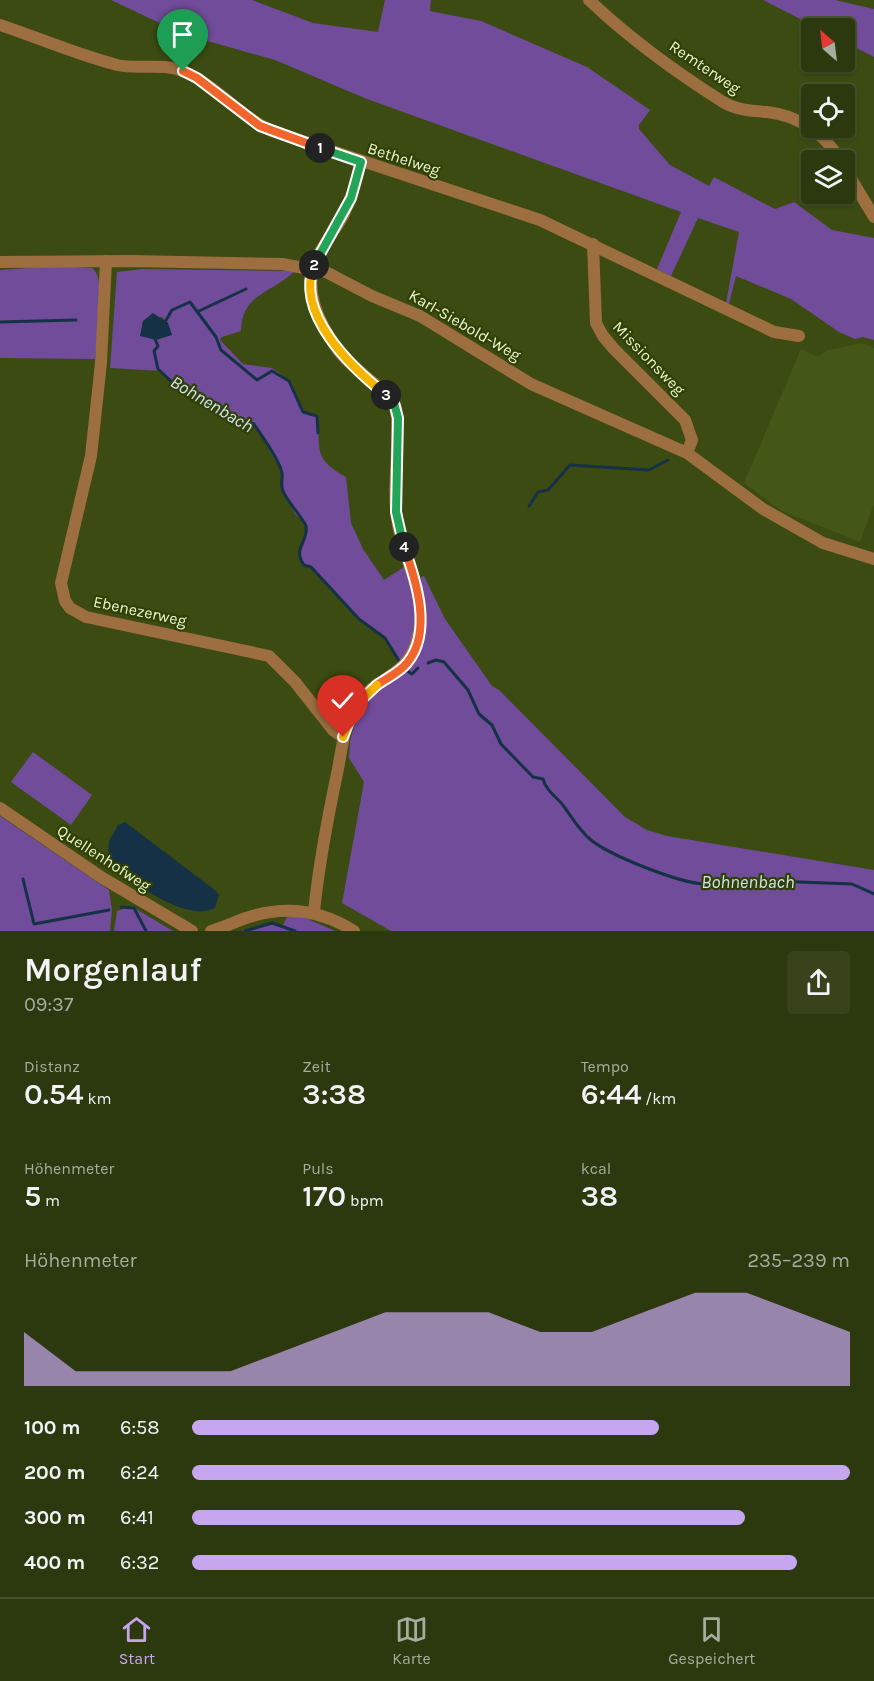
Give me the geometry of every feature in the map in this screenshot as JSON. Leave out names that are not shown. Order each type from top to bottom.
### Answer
[{"type":"street","name":"Remterweg","points":[[589,0],[618,27],[723,102],[745,111],[781,115],[804,124],[824,138],[833,150]]},
{"type":"street","name":"Bethelweg","points":[[0,25],[118,65],[160,65],[183,71],[197,78],[260,126],[361,162],[540,220],[774,332],[799,336]]},
{"type":"street","points":[[314,912],[322,845],[343,737],[355,706],[371,689],[402,669],[410,659],[418,638],[420,614],[414,575],[397,521],[396,407],[391,399],[349,364],[326,331],[316,309],[310,286],[313,268],[351,198],[361,162]]},
{"type":"street","points":[[855,188],[874,218]]},
{"type":"street","points":[[861,199],[874,194]]},
{"type":"street","name":"Missionsweg","points":[[593,244],[596,323],[614,349],[685,420],[691,436],[687,453]]},
{"type":"street","name":"Ebenezerweg","points":[[106,261],[101,363],[91,456],[61,578],[65,601],[74,612],[86,617],[269,656],[290,675],[333,730],[343,737]]},
{"type":"street","name":"Karl-Siebold-Weg","points":[[0,262],[282,264],[313,268],[420,316],[531,384],[687,453],[779,519],[823,543],[874,559]]},
{"type":"street","name":"Quellenhofweg","points":[[0,808],[94,873],[192,931]]},
{"type":"street","points":[[211,931],[262,913],[314,912],[336,920],[354,931]]},
{"type":"shaded area","points":[[111,0],[252,0],[313,23],[378,32],[385,0],[431,0],[430,11],[481,21],[587,67],[650,110],[639,125],[639,129],[670,165],[709,186],[714,177],[775,209],[794,202],[832,230],[874,238],[874,340],[863,337],[855,339],[839,332],[791,299],[736,276],[729,304],[726,303],[739,232],[698,218],[671,276],[657,269],[681,212],[367,99],[275,60],[183,34]]},
{"type":"shaded area","points":[[763,0],[835,0],[874,9],[874,57],[855,47],[855,18],[801,19]]},
{"type":"shaded area","points":[[54,266],[92,268],[97,275],[101,297],[95,359],[0,358],[0,270]]},
{"type":"shaded area","points":[[142,269],[295,271],[252,301],[246,309],[241,331],[222,337],[220,340],[243,364],[272,368],[289,380],[303,412],[318,415],[319,445],[323,459],[335,471],[346,477],[351,523],[363,549],[384,580],[407,565],[417,629],[401,664],[385,638],[359,619],[330,586],[300,560],[299,552],[306,532],[305,523],[295,514],[281,489],[282,472],[254,424],[236,420],[223,413],[201,399],[185,384],[180,382],[174,384],[162,371],[110,368],[117,272]],"holes":[[[162,317],[168,323],[142,328],[143,321]]]},
{"type":"shaded area","points":[[862,343],[874,348],[874,504],[860,542],[782,511],[744,483],[801,349],[818,357],[828,350]]},
{"type":"shaded area","points":[[424,576],[445,619],[492,686],[499,690],[625,817],[647,830],[667,836],[874,870],[874,931],[391,931],[342,903],[364,782],[349,758],[350,741],[359,708],[368,697],[406,670],[423,612],[421,577]]},
{"type":"shaded area","points":[[33,752],[92,795],[71,825],[11,782]]},
{"type":"shaded area","points":[[0,816],[109,890],[112,910],[110,931],[0,931]]},
{"type":"shaded area","points":[[131,906],[173,931],[114,931],[117,911]]},
{"type":"shaded area","points":[[288,915],[308,919],[335,931],[241,931],[266,925],[282,927]]},
{"type":"water","points":[[153,313],[168,323],[172,335],[156,340],[140,336],[143,321]]},
{"type":"water","points":[[125,822],[216,891],[219,895],[215,908],[202,911],[188,910],[173,905],[144,889],[108,861],[109,841],[118,825]]},
{"type":"waterway","points":[[199,311],[246,289]]},
{"type":"waterway","name":"Bohnenbach","points":[[165,322],[172,310],[190,302],[216,337],[221,350],[257,380],[272,371],[289,381],[303,412],[317,416],[318,433]]},
{"type":"waterway","name":"Bohnenbach","points":[[0,322],[76,320]]},
{"type":"waterway","name":"Bohnenbach","points":[[155,339],[158,346],[154,351],[158,369],[174,384],[180,382],[185,384],[201,399],[223,413],[236,420],[254,424],[281,468],[285,495],[306,526],[300,550],[304,565],[311,567],[359,619],[385,638],[401,664]]},
{"type":"waterway","name":"Bohnenbach","points":[[529,506],[538,492],[548,490],[570,465],[649,470],[668,460]]},
{"type":"waterway","name":"Bohnenbach","points":[[428,663],[436,660],[444,662],[468,690],[479,714],[492,725],[501,744],[533,777],[543,779],[547,788],[591,840],[613,853],[677,879],[703,884],[749,882],[753,886],[774,881],[852,884],[874,894]]},
{"type":"waterway","name":"Bohnenbach","points":[[406,670],[412,674],[418,668]]},
{"type":"waterway","points":[[23,879],[34,924],[109,910]]},
{"type":"waterway","points":[[121,907],[134,908],[146,931]]},
{"type":"waterway","points":[[245,931],[272,923],[295,931]]},
{"type":"route","points":[[183,71],[197,78],[260,126],[361,162],[347,208],[318,256],[310,276],[310,286],[320,320],[338,350],[358,373],[391,399],[396,407],[398,418],[396,512],[402,540],[417,585],[420,625],[410,659],[402,669],[371,689],[355,706],[343,737]]}]
